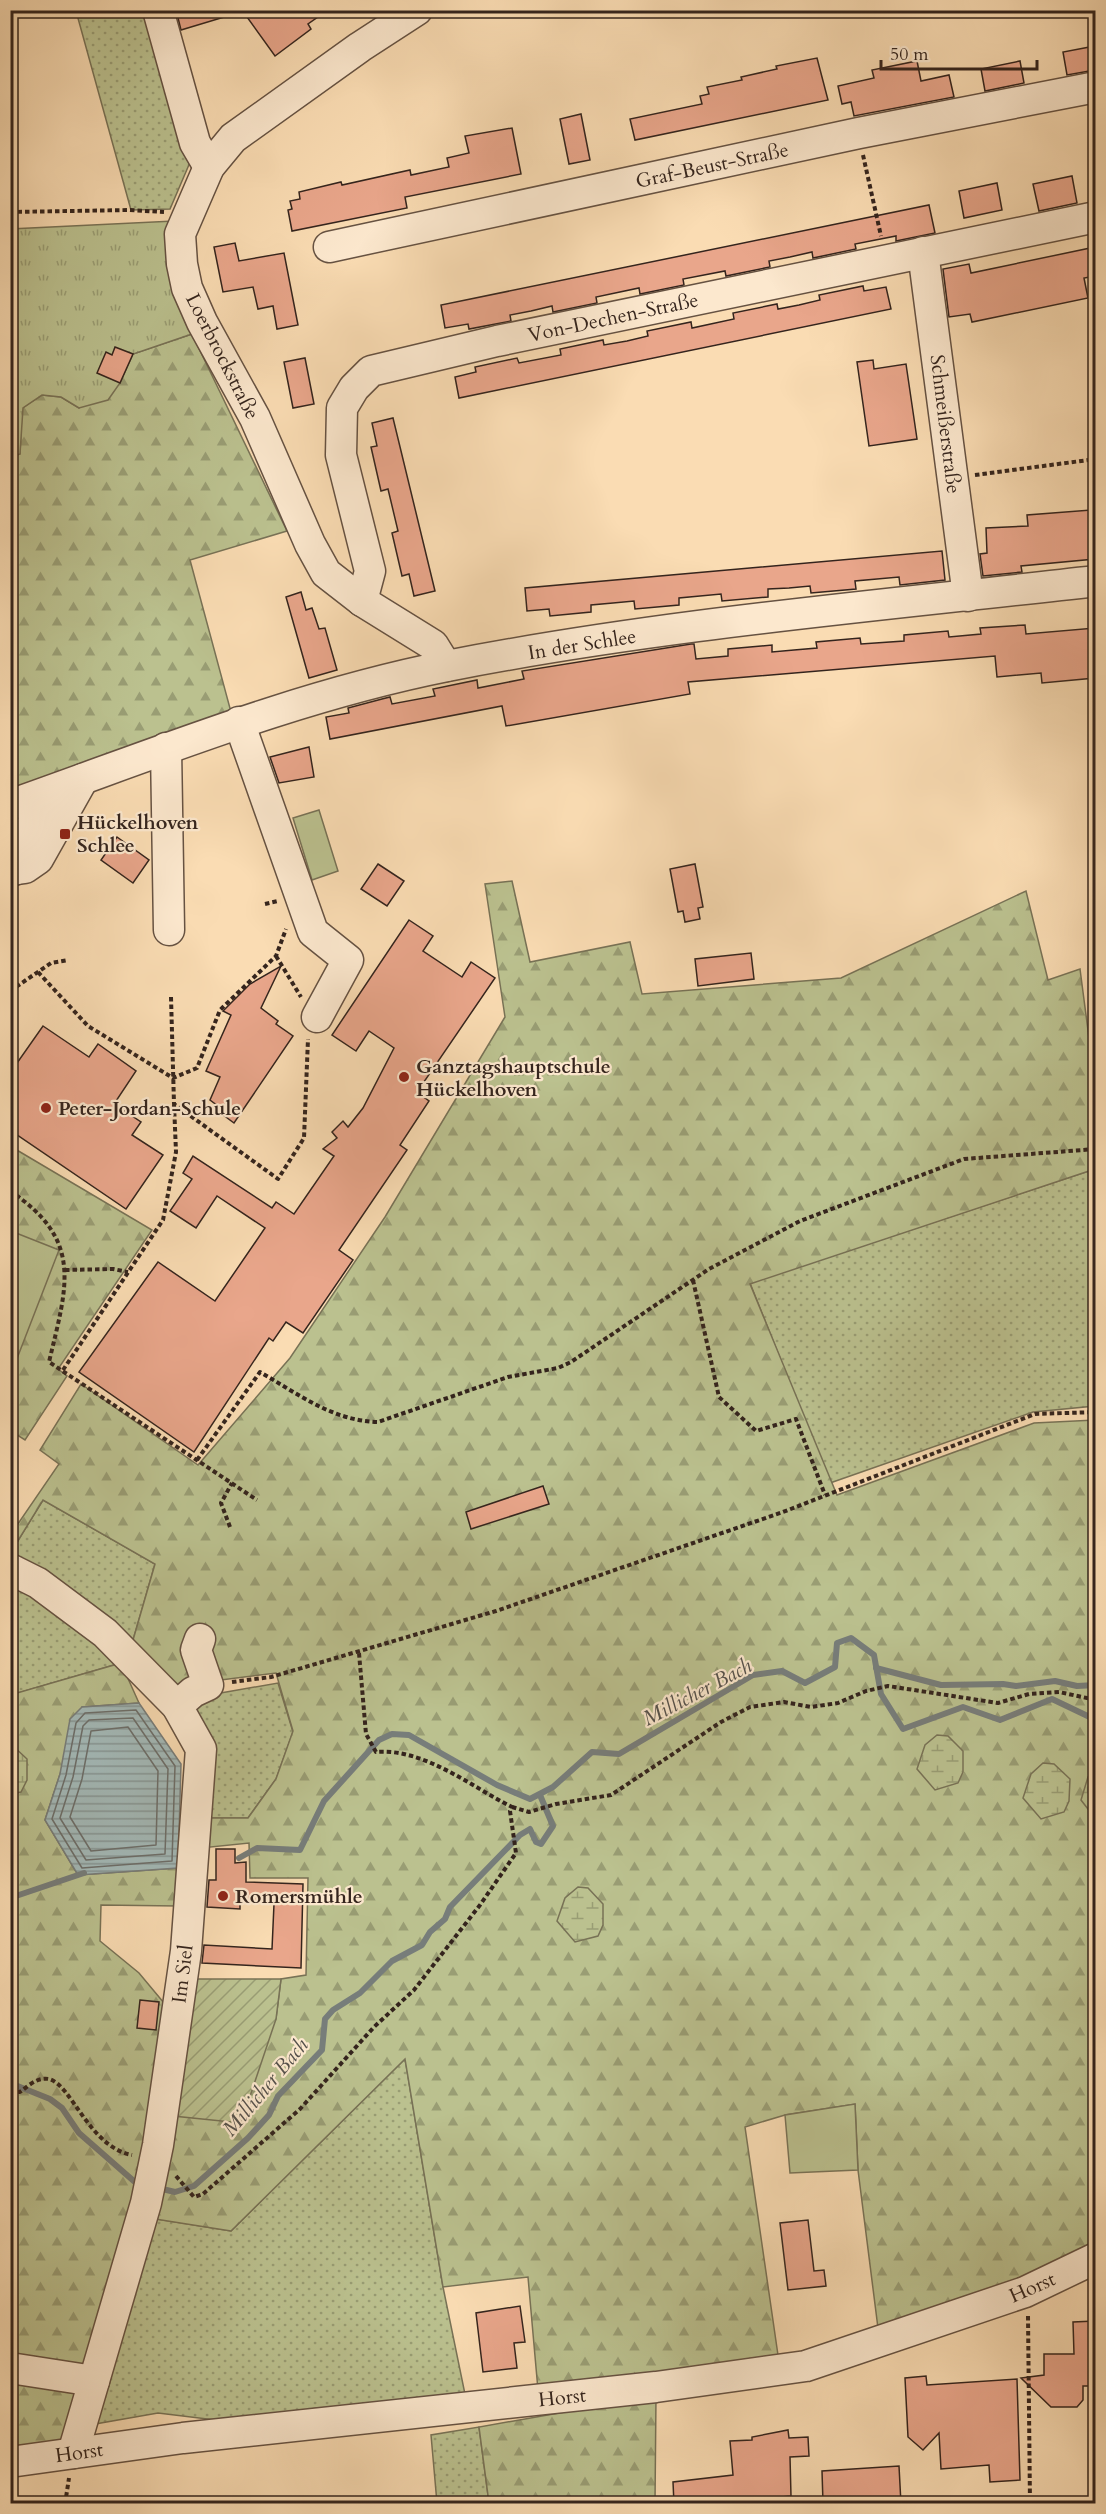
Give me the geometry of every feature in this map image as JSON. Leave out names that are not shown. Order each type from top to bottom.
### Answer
[{"type":"street","points":[[158,10],[195,143],[209,167]]},
{"type":"street","name":"Loerbrockstraße","points":[[417,10],[341,60],[233,138],[209,167],[180,234],[182,264],[188,288],[202,322],[255,418],[310,544],[326,573],[362,601],[433,645],[446,666]]},
{"type":"street","name":"Graf-Beust-Straße","points":[[329,247],[859,134],[1095,87]]},
{"type":"street","name":"Von-Dechen-Straße","points":[[362,601],[370,571],[341,455],[342,408],[354,388],[371,371],[497,341],[1095,217]]},
{"type":"street","name":"Schmeißerstraße","points":[[923,252],[968,596]]},
{"type":"street","name":"In der Schlee","points":[[10,805],[239,722],[318,698],[446,666],[777,614],[968,596],[1095,581]]},
{"type":"street","points":[[239,722],[313,932],[348,960],[310,1020]]},
{"type":"street","points":[[166,747],[169,930]]},
{"type":"street","points":[[51,791],[17,851],[12,870],[25,868],[38,860],[83,779]]},
{"type":"street","name":"Im Siel","points":[[10,1569],[38,1583],[105,1633],[177,1706],[201,1749],[186,1952],[159,2177],[73,2453]]},
{"type":"street","points":[[177,1706],[193,1692],[208,1685],[196,1650],[200,1639]]},
{"type":"street","name":"Horst","points":[[10,2462],[229,2433],[656,2388],[806,2366],[1025,2292],[1095,2258]]},
{"type":"street","points":[[10,2368],[94,2381]]},
{"type":"path","points":[[859,134],[886,260]]},
{"type":"path","points":[[10,212],[130,210],[188,214]]},
{"type":"path","points":[[953,478],[1095,459]]},
{"type":"path","points":[[173,1078],[197,1068],[220,1010],[276,956],[298,894]]},
{"type":"path","points":[[174,1104],[278,1179],[304,1138],[310,1020],[276,956]]},
{"type":"path","points":[[10,991],[51,963],[68,960]]},
{"type":"path","points":[[38,972],[88,1026],[173,1078]]},
{"type":"path","points":[[63,1370],[163,1220],[176,1152],[171,997]]},
{"type":"path","points":[[197,1460],[260,1372],[333,1414],[358,1422],[378,1422],[508,1377],[558,1368],[571,1362],[693,1280],[800,1221],[964,1159],[1095,1149]]},
{"type":"path","points":[[10,1191],[29,1203],[53,1230],[62,1249],[65,1270],[60,1317],[49,1362],[257,1500]]},
{"type":"path","points":[[65,1270],[113,1269],[128,1272]]},
{"type":"path","points":[[693,1280],[719,1397],[756,1431],[796,1419],[825,1495]]},
{"type":"path","points":[[208,1685],[271,1677],[496,1611],[825,1495],[1035,1414],[1095,1412]]},
{"type":"path","points":[[230,1527],[221,1503],[232,1483]]},
{"type":"path","points":[[359,1653],[366,1734],[376,1752],[403,1753],[448,1771],[511,1809],[530,1812],[556,1804],[611,1795],[721,1722],[750,1707],[784,1702],[811,1707],[838,1703],[866,1691],[888,1686],[998,1703],[1029,1694],[1059,1692],[1095,1700]]},
{"type":"path","points":[[10,2091],[20,2092],[36,2080],[48,2079],[60,2086],[86,2123],[118,2152],[194,2197],[203,2194],[300,2109],[374,2027],[414,1990],[473,1915],[516,1853],[511,1809]]},
{"type":"path","points":[[1025,2292],[1030,2504]]},
{"type":"green space","points":[[76,11],[153,11],[194,153],[170,209],[131,210]]},
{"type":"green space","points":[[174,221],[192,334],[133,354],[120,383],[108,400],[79,408],[61,397],[42,395],[23,408],[20,454],[11,457],[10,229]]},
{"type":"green space","points":[[192,334],[287,531],[190,560],[231,712],[10,795],[10,457],[20,454],[22,408],[42,395],[61,397],[79,408],[133,354]]},
{"type":"green space","points":[[319,810],[338,871],[312,880],[293,818]]},
{"type":"green space","points":[[512,881],[530,962],[630,942],[642,994],[841,978],[1026,891],[1048,980],[1080,969],[1095,1084],[1095,1169],[750,1284],[837,1495],[1034,1423],[1095,1420],[1095,2245],[1015,2288],[879,2336],[858,2170],[855,2104],[785,2115],[745,2127],[779,2362],[538,2390],[528,2277],[443,2287],[405,2059],[231,2231],[155,2219],[173,2116],[276,2019],[281,1979],[306,1975],[308,1878],[250,1878],[249,1843],[201,1848],[204,1818],[248,1818],[276,1779],[293,1731],[276,1673],[166,1687],[131,1647],[155,1564],[43,1500],[11,1552],[11,1534],[59,1464],[40,1450],[81,1384],[198,1465],[290,1358],[385,1217],[505,1017],[485,884]]},
{"type":"green space","points":[[10,1146],[152,1230],[58,1369],[67,1376],[25,1440],[11,1431]]},
{"type":"green space","points":[[1095,1169],[1095,1406],[1033,1412],[830,1483],[750,1283]]},
{"type":"green space","points":[[11,1231],[59,1250],[11,1374]]},
{"type":"green space","points":[[43,1500],[155,1564],[131,1647],[110,1627],[11,1552]]},
{"type":"green space","points":[[11,1580],[121,1663],[11,1695]]},
{"type":"green space","points":[[121,1663],[139,1703],[82,1707],[45,1820],[78,1875],[178,1868],[178,1906],[101,1905],[100,1941],[139,1973],[169,2009],[133,2225],[74,2439],[18,2452],[10,2424],[10,1695]]},
{"type":"green space","points":[[278,1683],[293,1732],[276,1779],[248,1818],[204,1818],[186,1706],[198,1697]]},
{"type":"green space","points":[[937,1735],[948,1736],[963,1751],[963,1772],[958,1783],[935,1790],[917,1769],[925,1745]]},
{"type":"green space","points":[[11,1744],[27,1759],[27,1780],[21,1792],[11,1794]]},
{"type":"green space","points":[[1043,1763],[1054,1764],[1070,1779],[1069,1801],[1064,1812],[1041,1819],[1023,1798],[1031,1774]]},
{"type":"green space","points":[[1095,1771],[1095,1818],[1081,1800],[1088,1777]]},
{"type":"green space","points":[[578,1887],[588,1888],[603,1904],[603,1925],[598,1936],[575,1942],[557,1921],[565,1898]]},
{"type":"green space","points":[[186,1979],[281,1979],[276,2019],[241,2123],[173,2116]]},
{"type":"green space","points":[[405,2059],[443,2287],[466,2399],[317,2408],[232,2422],[158,2413],[95,2424],[150,2218],[231,2231]]},
{"type":"green space","points":[[855,2104],[858,2170],[790,2173],[785,2115]]},
{"type":"green space","points":[[656,2396],[655,2503],[489,2503],[479,2427]]},
{"type":"green space","points":[[479,2427],[489,2503],[437,2503],[431,2435]]},
{"type":"water","points":[[139,1703],[181,1764],[178,1868],[78,1875],[45,1820],[60,1774],[70,1719],[82,1707]]},
{"type":"building","points":[[176,10],[230,10],[231,15],[181,30]]},
{"type":"building","points":[[242,10],[328,10],[308,24],[311,29],[275,56]]},
{"type":"building","points":[[1095,46],[1095,70],[1067,75],[1063,52]]},
{"type":"building","points":[[817,58],[828,100],[635,140],[630,119],[702,104],[700,96],[709,94],[707,87],[742,80],[741,77],[777,69],[776,66]]},
{"type":"building","points":[[917,61],[921,81],[949,75],[954,97],[854,116],[851,102],[842,104],[838,86],[874,78],[872,70]]},
{"type":"building","points":[[1020,61],[1024,83],[985,91],[981,69]]},
{"type":"building","points":[[581,114],[590,160],[569,164],[560,119]]},
{"type":"building","points":[[512,128],[521,174],[405,197],[407,208],[292,231],[288,210],[292,209],[290,201],[300,199],[299,192],[410,170],[411,175],[449,167],[447,158],[469,153],[465,136]]},
{"type":"building","points":[[1072,176],[1077,203],[1039,211],[1033,184]]},
{"type":"building","points":[[997,183],[1002,210],[964,218],[959,191]]},
{"type":"building","points":[[929,205],[935,233],[896,241],[896,236],[855,244],[856,249],[813,258],[812,252],[769,261],[770,267],[726,276],[725,271],[683,279],[684,285],[640,294],[639,288],[596,297],[597,303],[553,312],[552,306],[510,315],[511,321],[469,329],[468,324],[445,328],[441,305]]},
{"type":"building","points":[[235,243],[239,261],[284,253],[298,325],[277,329],[273,306],[258,309],[253,287],[223,292],[214,247]]},
{"type":"building","points":[[1095,247],[1095,276],[1084,278],[1088,298],[972,322],[970,314],[949,317],[943,269],[969,264],[971,273]]},
{"type":"building","points":[[863,286],[864,291],[886,287],[891,309],[459,398],[455,377],[476,372],[475,367],[517,358],[519,363],[561,355],[560,349],[603,340],[604,345],[627,341],[648,336],[647,331],[691,322],[692,328],[734,319],[733,313],[777,304],[778,309],[799,305],[820,300],[819,295]]},
{"type":"building","points":[[115,347],[133,354],[120,383],[97,373],[106,352],[112,355]]},
{"type":"building","points":[[305,358],[314,404],[293,408],[284,362]]},
{"type":"building","points":[[873,360],[874,369],[906,364],[917,439],[869,446],[857,362]]},
{"type":"building","points":[[393,418],[435,591],[414,596],[409,574],[402,576],[392,533],[398,531],[388,489],[381,491],[371,447],[377,446],[372,423]]},
{"type":"building","points":[[1091,510],[1092,534],[1095,534],[1095,559],[1021,566],[1022,572],[983,576],[980,554],[987,553],[986,528],[1028,526],[1027,515]]},
{"type":"building","points":[[942,551],[945,580],[900,585],[899,577],[855,581],[856,589],[811,593],[810,586],[768,589],[768,597],[722,601],[721,594],[679,598],[679,605],[635,609],[634,601],[591,605],[591,612],[550,616],[549,609],[527,611],[525,588]]},
{"type":"building","points":[[301,592],[306,610],[312,608],[319,629],[325,628],[337,670],[309,678],[286,597]]},
{"type":"building","points":[[1025,625],[1026,634],[1095,628],[1095,678],[1042,683],[1041,673],[997,677],[995,656],[688,682],[690,694],[506,726],[502,706],[330,739],[326,717],[349,713],[348,708],[390,697],[392,704],[435,696],[433,689],[477,680],[478,688],[524,679],[522,671],[691,644],[694,644],[696,659],[728,656],[728,649],[772,645],[772,652],[817,648],[816,642],[860,638],[861,644],[904,641],[904,635],[948,631],[949,637],[981,634],[980,628]]},
{"type":"building","points":[[309,747],[314,777],[279,783],[270,757]]},
{"type":"building","points":[[117,837],[149,860],[133,883],[101,860]]},
{"type":"building","points":[[378,864],[404,881],[387,906],[361,889]]},
{"type":"building","points":[[695,864],[703,907],[698,908],[700,919],[685,922],[683,911],[678,912],[670,869]]},
{"type":"building","points":[[409,920],[433,936],[423,951],[462,977],[471,962],[495,978],[417,1092],[429,1101],[400,1145],[407,1150],[339,1250],[353,1260],[303,1333],[286,1322],[273,1341],[269,1338],[194,1452],[79,1372],[158,1262],[215,1301],[265,1228],[217,1196],[196,1228],[170,1211],[192,1179],[183,1173],[193,1156],[272,1208],[276,1202],[294,1214],[334,1156],[323,1149],[337,1138],[332,1132],[343,1121],[348,1127],[363,1108],[394,1048],[369,1031],[356,1051],[332,1035]]},
{"type":"building","points":[[751,953],[754,979],[698,986],[695,959]]},
{"type":"building","points":[[281,966],[261,1008],[278,1021],[276,1024],[293,1036],[234,1123],[215,1109],[218,1106],[210,1100],[220,1077],[206,1071],[231,1015],[223,1011],[250,984]]},
{"type":"building","name":"Peter-Jordan-Schule","points":[[43,1026],[89,1057],[98,1044],[136,1071],[114,1104],[141,1122],[132,1135],[163,1155],[126,1209],[10,1130],[10,1073]]},
{"type":"building","points":[[543,1486],[549,1504],[471,1529],[466,1512]]},
{"type":"building","points":[[216,1849],[235,1849],[235,1863],[246,1862],[246,1882],[303,1884],[301,1968],[202,1963],[204,1945],[272,1949],[274,1904],[240,1901],[240,1909],[207,1907],[209,1880],[216,1880]]},
{"type":"building","points":[[140,2000],[159,2002],[156,2030],[137,2028]]},
{"type":"building","points":[[808,2220],[814,2271],[824,2270],[826,2286],[788,2290],[780,2223]]},
{"type":"building","points":[[520,2306],[525,2342],[514,2343],[517,2368],[483,2372],[476,2313]]},
{"type":"building","points":[[1095,2321],[1095,2349],[1089,2349],[1089,2386],[1083,2386],[1083,2400],[1077,2407],[1051,2407],[1021,2378],[1044,2375],[1044,2354],[1074,2354],[1073,2322]]},
{"type":"building","points":[[926,2376],[927,2385],[1017,2379],[1020,2480],[990,2482],[989,2465],[941,2469],[939,2433],[923,2450],[908,2437],[905,2378]]},
{"type":"building","points":[[788,2430],[789,2438],[808,2437],[809,2456],[790,2457],[791,2496],[715,2504],[674,2504],[673,2482],[733,2475],[730,2441],[752,2440],[752,2437]]},
{"type":"building","points":[[899,2466],[901,2504],[864,2504],[864,2501],[823,2503],[822,2471]]},
{"type":"waterway","name":"Millicher Bach","points":[[239,1858],[257,1848],[300,1850],[324,1801],[379,1740],[392,1734],[409,1735],[497,1785],[530,1799],[553,1787],[592,1752],[619,1754],[753,1675],[782,1671],[805,1683],[835,1667],[837,1643],[851,1638],[874,1655],[881,1694],[903,1729],[963,1707],[1000,1720],[1052,1699],[1096,1720]]},
{"type":"waterway","name":"Millicher Bach","points":[[876,1668],[941,1685],[1003,1684],[1016,1686],[1055,1681],[1077,1686],[1096,1685]]},
{"type":"waterway","name":"Millicher Bach","points":[[158,2188],[175,2192],[194,2186],[248,2138],[269,2115],[278,2096],[322,2050],[325,2019],[333,2010],[360,1993],[392,1961],[422,1945],[430,1932],[445,1919],[450,1907],[520,1835],[530,1829],[536,1842],[541,1844],[553,1826],[540,1795]]},
{"type":"waterway","name":"Millicher Bach","points":[[10,1898],[84,1873]]},
{"type":"waterway","name":"Millicher Bach","points":[[10,2083],[50,2099],[62,2108],[79,2133],[136,2183],[142,2185]]},
{"type":"place","name":"Hückelhoven Schlee","points":[[65,834]]},
{"type":"place","name":"Ganztagshauptschule Hückelhoven","points":[[404,1077]]},
{"type":"place","name":"Peter-Jordan-Schule","points":[[46,1108]]},
{"type":"place","name":"Romersmühle","points":[[223,1896]]}]
